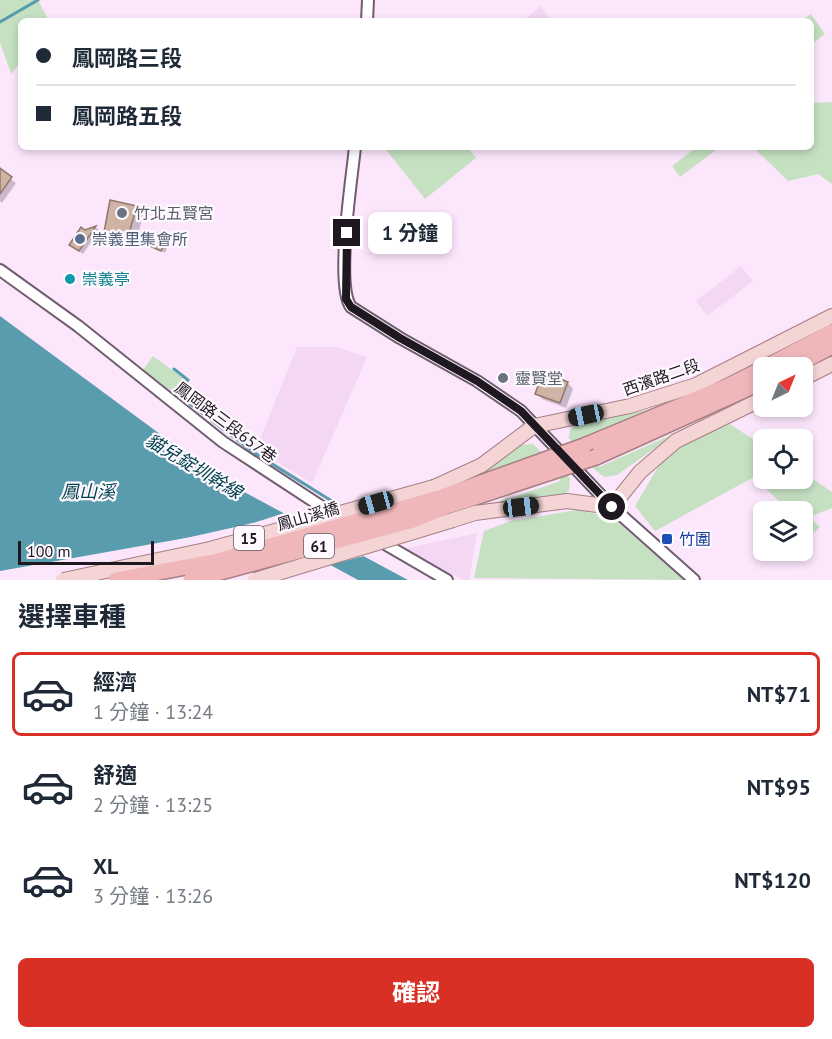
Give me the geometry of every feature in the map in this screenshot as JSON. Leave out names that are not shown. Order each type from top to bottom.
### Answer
[{"type":"highway","name":"61","points":[[785,357],[832,332]]},
{"type":"highway","points":[[812,357],[832,346]]},
{"type":"highway","name":"61","points":[[590,451],[753,374]]},
{"type":"highway","name":"61","points":[[442,503],[590,451],[753,385]]},
{"type":"highway","name":"鳳山溪橋","points":[[116,580],[218,561],[442,503]]},
{"type":"highway","name":"鳳山溪橋","points":[[191,580],[413,520],[442,503]]},
{"type":"main road","name":"西濱路二段","points":[[442,503],[482,465],[534,426],[630,406],[696,385],[832,316]]},
{"type":"main road","points":[[813,374],[832,364]]},
{"type":"main road","points":[[612,507],[640,472],[676,441],[753,403]]},
{"type":"main road","name":"15","points":[[255,580],[442,503],[475,513],[567,501],[612,507]]},
{"type":"main road","name":"鳳山溪橋","points":[[63,580],[442,503]]},
{"type":"street","points":[[367,18],[368,0]]},
{"type":"street","points":[[355,150],[345,255],[346,299],[351,307],[400,338],[477,381],[521,411],[612,507],[694,580]]},
{"type":"street","name":"鳳岡路三段657巷","points":[[0,270],[78,326],[223,442],[326,510],[447,580]]},
{"type":"shaded area","points":[[541,6],[550,18],[526,18]]},
{"type":"shaded area","points":[[741,266],[753,281],[707,316],[696,301]]},
{"type":"shaded area","points":[[297,347],[336,347],[367,357],[312,483],[256,449]]},
{"type":"shaded area","points":[[477,533],[469,580],[463,580],[403,549]]},
{"type":"green space","points":[[0,0],[38,0],[47,18],[18,18],[18,66],[11,74],[0,42]]},
{"type":"green space","points":[[814,18],[825,34],[814,42]]},
{"type":"green space","points":[[832,102],[832,184],[818,174],[788,181],[756,150],[814,150],[814,103]]},
{"type":"green space","points":[[386,150],[469,150],[476,158],[425,199]]},
{"type":"green space","points":[[693,150],[716,150],[680,177],[672,166]]},
{"type":"green space","points":[[153,356],[183,378],[173,392],[143,370]]},
{"type":"green space","points":[[655,409],[578,441],[599,467],[678,432],[617,475],[604,477],[594,469],[569,438],[570,429],[585,421]]},
{"type":"green space","points":[[730,424],[753,439],[753,478],[655,531],[635,506],[661,462],[688,441]]},
{"type":"green space","points":[[533,444],[570,478],[569,491],[559,497],[479,508],[561,481],[537,454],[450,485],[519,445]]},
{"type":"green space","points":[[813,479],[832,492],[832,508],[813,515],[813,501],[779,501],[766,489],[813,489]]},
{"type":"green space","points":[[577,510],[612,517],[684,580],[474,578],[484,531],[511,521]]},
{"type":"green space","points":[[813,521],[820,527],[813,533]]},
{"type":"water","name":"鳳山溪","points":[[0,316],[187,454],[246,493],[408,580],[358,580],[253,523],[0,580]]},
{"type":"pier","points":[[288,512],[368,555],[325,566],[253,527],[193,541],[226,580],[0,580],[0,571],[231,530]]},
{"type":"building","points":[[0,168],[12,177],[0,194]]},
{"type":"building","points":[[110,200],[137,206],[127,240],[104,232]]},
{"type":"building","name":"崇義里集會所","points":[[96,226],[79,251],[69,245],[81,227],[85,230]]},
{"type":"building","points":[[154,236],[166,241],[161,251],[150,246]]},
{"type":"building","points":[[543,372],[568,382],[560,403],[535,394]]},
{"type":"waterway","points":[[0,22],[38,0]]},
{"type":"waterway","points":[[174,369],[188,380],[177,394],[253,452],[335,503]]},
{"type":"place","name":"竹北五賢宮","points":[[122,213]]},
{"type":"place","name":"崇義里集會所","points":[[80,239]]},
{"type":"place","name":"崇義亭","points":[[70,279]]},
{"type":"place","name":"靈賢堂","points":[[503,378]]},
{"type":"place","name":"竹圍","points":[[667,539]]},
{"type":"route","points":[[347,233],[346,299],[351,307],[400,338],[477,381],[521,411],[612,507]]},
{"type":"water label","name":"貓兒錠圳幹線","points":[[194,466]]}]
